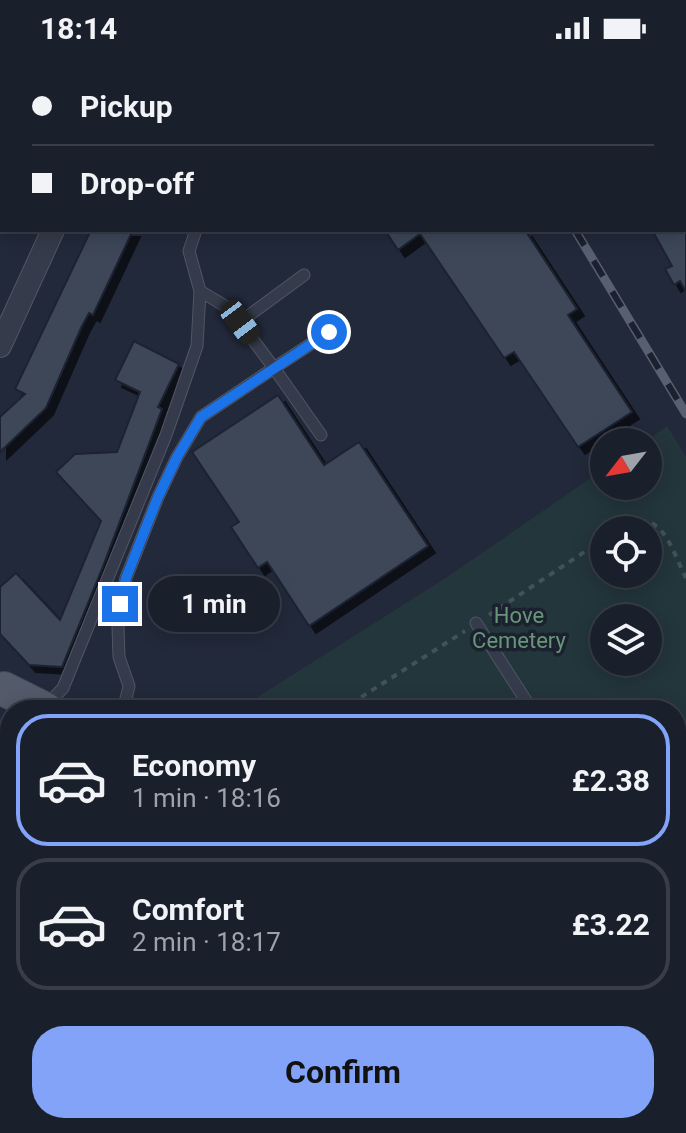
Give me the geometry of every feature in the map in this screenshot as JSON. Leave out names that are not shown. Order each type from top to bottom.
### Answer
[{"type":"street","points":[[0,346],[52,232]]},
{"type":"lane","points":[[22,700],[63,688],[166,435],[197,346],[200,291],[189,251],[195,232]]},
{"type":"lane","points":[[240,322],[304,275]]},
{"type":"lane","points":[[200,291],[230,309],[321,435]]},
{"type":"lane","points":[[125,700],[129,686],[119,657],[120,604],[126,578],[177,457],[201,417],[329,332]]},
{"type":"lane","points":[[476,623],[526,700]]},
{"type":"path","points":[[662,532],[686,578]]},
{"type":"path","points":[[357,700],[590,548]]},
{"type":"green space","name":"Hove Cemetery","points":[[667,426],[686,457],[686,700],[253,700],[444,579],[590,479],[590,500],[662,500],[662,429]]},
{"type":"building","points":[[90,232],[132,232],[93,315],[89,313],[81,328],[46,408],[0,452],[0,417],[25,394],[15,389]]},
{"type":"building","points":[[386,232],[526,232],[577,309],[568,315],[632,412],[607,428],[590,428],[590,439],[578,447],[514,352],[504,358],[420,234],[398,250]]},
{"type":"building","points":[[653,232],[686,232],[686,292],[680,281],[674,285],[665,269],[672,266]]},
{"type":"building","points":[[134,341],[179,364],[158,407],[162,409],[62,667],[29,665],[0,634],[0,587],[16,573],[60,620],[101,521],[56,472],[75,454],[117,452],[140,392],[115,380]]},
{"type":"building","points":[[278,395],[324,465],[359,442],[428,546],[309,626],[267,562],[258,568],[231,527],[239,522],[192,452]]},
{"type":"railway","points":[[576,232],[686,414]]},
{"type":"route","points":[[120,604],[126,578],[158,497],[201,417],[329,332]]}]
